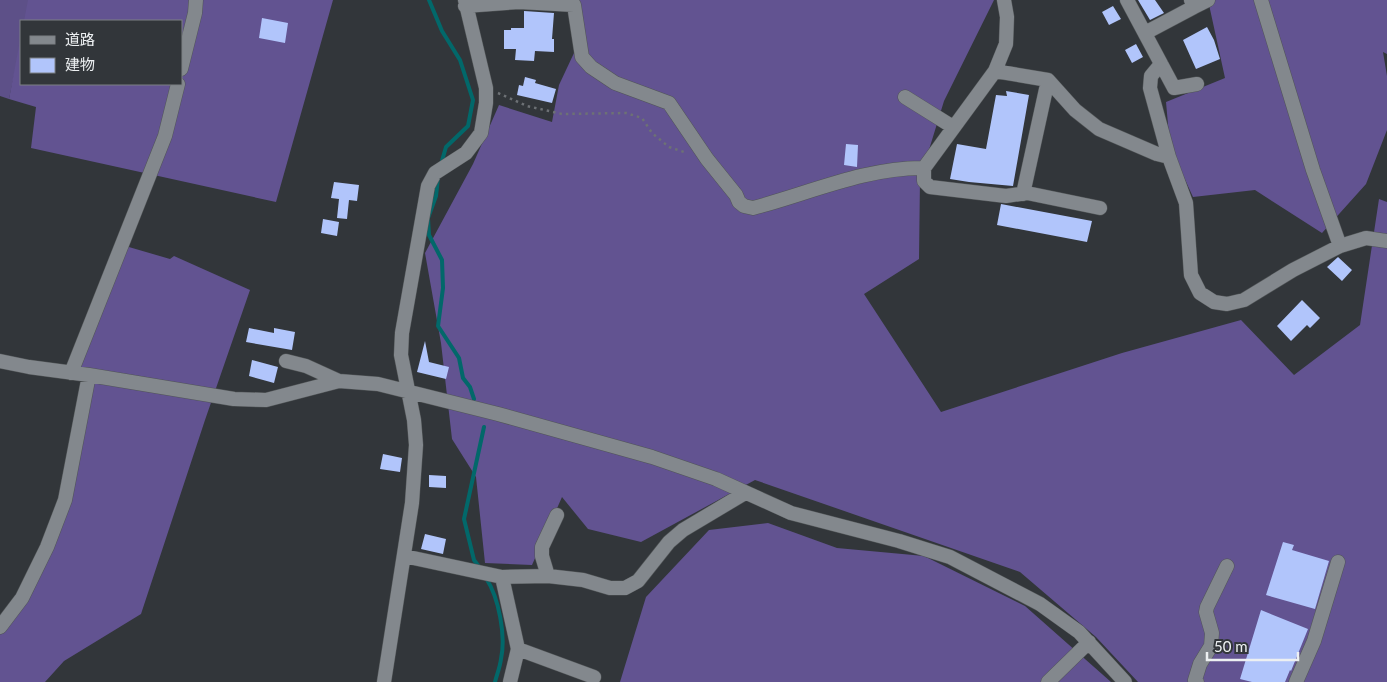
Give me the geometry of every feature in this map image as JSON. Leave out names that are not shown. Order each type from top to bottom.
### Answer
[{"type":"street","points":[[182,65],[195,13],[196,0]]},
{"type":"street","points":[[1004,0],[1007,17],[1006,44],[995,71],[924,168],[924,181],[930,187],[1006,196],[1023,194],[1100,208]]},
{"type":"street","points":[[1127,0],[1174,88],[1196,84]]},
{"type":"street","points":[[1145,33],[1192,3],[1208,0]]},
{"type":"street","points":[[1261,0],[1313,170],[1340,246]]},
{"type":"street","points":[[384,682],[412,503],[416,445],[414,420],[401,355],[402,333],[428,186],[435,173],[466,153],[480,133],[486,103],[486,88],[465,3],[572,2],[582,57],[591,67],[614,83],[669,103],[707,159],[744,206],[753,208],[857,177],[909,168],[924,168]]},
{"type":"street","points":[[1161,64],[1151,76],[1150,88],[1169,156],[1186,203],[1191,275],[1200,292],[1214,302],[1227,304],[1244,300],[1293,270],[1340,246],[1366,238],[1387,241]]},
{"type":"street","points":[[995,71],[1048,80],[1075,110],[1099,129],[1157,154],[1169,156]]},
{"type":"street","points":[[1023,194],[1048,80]]},
{"type":"street","points":[[71,373],[165,136],[178,85]]},
{"type":"street","points":[[905,97],[953,127]]},
{"type":"street","points":[[286,360],[339,380],[378,384],[498,414],[652,457],[716,479],[791,513],[899,541],[950,557],[1040,604],[1079,632],[1125,682]]},
{"type":"street","points":[[0,361],[234,399],[266,400],[339,380]]},
{"type":"street","points":[[0,627],[22,598],[47,547],[65,500],[88,375]]},
{"type":"street","points":[[404,556],[502,577],[548,576],[583,580],[610,588],[625,588],[638,581],[676,536],[745,493]]},
{"type":"street","points":[[548,576],[542,556],[542,547],[557,515]]},
{"type":"street","points":[[1296,682],[1314,641],[1338,562]]},
{"type":"street","points":[[1197,682],[1195,680],[1200,664],[1212,646],[1212,633],[1206,612],[1207,607],[1227,566]]},
{"type":"street","points":[[502,577],[518,649],[510,682]]},
{"type":"street","points":[[1048,682],[1089,642]]},
{"type":"street","points":[[518,649],[594,677]]},
{"type":"path","points":[[486,88],[528,106],[562,114],[626,113],[642,118],[652,133],[669,147],[707,159]]},
{"type":"shaded area","points":[[0,0],[31,0],[26,20],[20,20],[20,48],[9,99],[0,96]]},
{"type":"shaded area","points":[[28,0],[333,0],[276,202],[31,148],[36,107],[9,99],[20,40],[20,85],[182,85],[182,20],[24,20]]},
{"type":"shaded area","points":[[573,0],[994,0],[944,101],[920,179],[919,259],[864,294],[941,412],[1122,353],[1241,320],[1294,375],[1360,325],[1379,199],[1387,202],[1387,682],[1138,682],[1096,637],[1020,572],[755,480],[641,542],[588,529],[562,497],[532,565],[485,563],[476,477],[452,439],[441,343],[425,253],[473,164],[499,105],[552,122],[559,85],[574,53],[577,5]]},
{"type":"shaded area","points":[[1208,0],[1387,0],[1387,54],[1383,52],[1387,76],[1387,130],[1366,184],[1322,233],[1255,190],[1193,197],[1170,147],[1166,102],[1225,78]]},
{"type":"shaded area","points":[[122,245],[170,259],[174,256],[250,290],[141,614],[64,661],[45,682],[0,682],[0,626],[37,573],[63,491],[88,375],[74,373]]},
{"type":"shaded area","points":[[768,523],[837,548],[924,556],[1025,606],[1111,682],[620,682],[646,597],[709,530]]},
{"type":"building","points":[[1138,0],[1155,0],[1164,13],[1150,20]]},
{"type":"building","points":[[1113,6],[1121,19],[1109,25],[1102,12]]},
{"type":"building","points":[[524,11],[554,13],[552,39],[554,39],[554,52],[535,51],[534,61],[515,60],[516,49],[504,49],[504,30],[524,28]]},
{"type":"building","points":[[262,18],[288,23],[285,43],[259,38]]},
{"type":"building","points":[[1207,27],[1214,40],[1220,59],[1196,69],[1183,40]]},
{"type":"building","points":[[1136,44],[1143,57],[1132,63],[1125,50]]},
{"type":"building","points":[[525,77],[536,80],[535,83],[556,89],[552,103],[517,95],[519,85],[523,86]]},
{"type":"building","points":[[1006,91],[1029,95],[1013,186],[950,179],[957,144],[986,149],[996,95],[1007,96]]},
{"type":"building","points":[[846,144],[858,145],[857,167],[844,165]]},
{"type":"building","points":[[334,182],[359,185],[357,201],[349,200],[347,219],[337,218],[339,199],[331,198]]},
{"type":"building","points":[[1001,204],[1092,221],[1087,242],[997,225]]},
{"type":"building","points":[[323,219],[339,222],[337,236],[321,233]]},
{"type":"building","points":[[1338,257],[1352,270],[1342,281],[1327,267]]},
{"type":"building","points":[[1302,300],[1320,318],[1310,328],[1307,325],[1291,341],[1277,326]]},
{"type":"building","points":[[249,328],[274,333],[274,328],[295,332],[292,350],[246,342]]},
{"type":"building","points":[[425,341],[429,362],[449,367],[446,379],[417,372]]},
{"type":"building","points":[[252,360],[278,367],[274,383],[249,376]]},
{"type":"building","points":[[383,454],[402,458],[400,472],[380,469]]},
{"type":"building","points":[[429,475],[446,476],[446,488],[429,487]]},
{"type":"building","points":[[425,534],[446,539],[443,554],[421,549]]},
{"type":"building","points":[[1283,542],[1294,545],[1292,550],[1329,561],[1315,609],[1266,595]]},
{"type":"building","points":[[1261,610],[1308,629],[1285,682],[1252,682],[1240,679]]},
{"type":"waterway","points":[[429,0],[442,31],[460,60],[473,100],[468,126],[446,147],[441,164]]},
{"type":"waterway","points":[[438,178],[436,196],[428,218],[429,235],[442,260],[443,288],[438,326],[459,358],[463,378],[470,387],[474,399]]},
{"type":"waterway","points":[[480,568],[474,560],[464,519],[484,427]]},
{"type":"waterway","points":[[486,578],[498,606],[503,639],[500,665],[495,682]]}]
